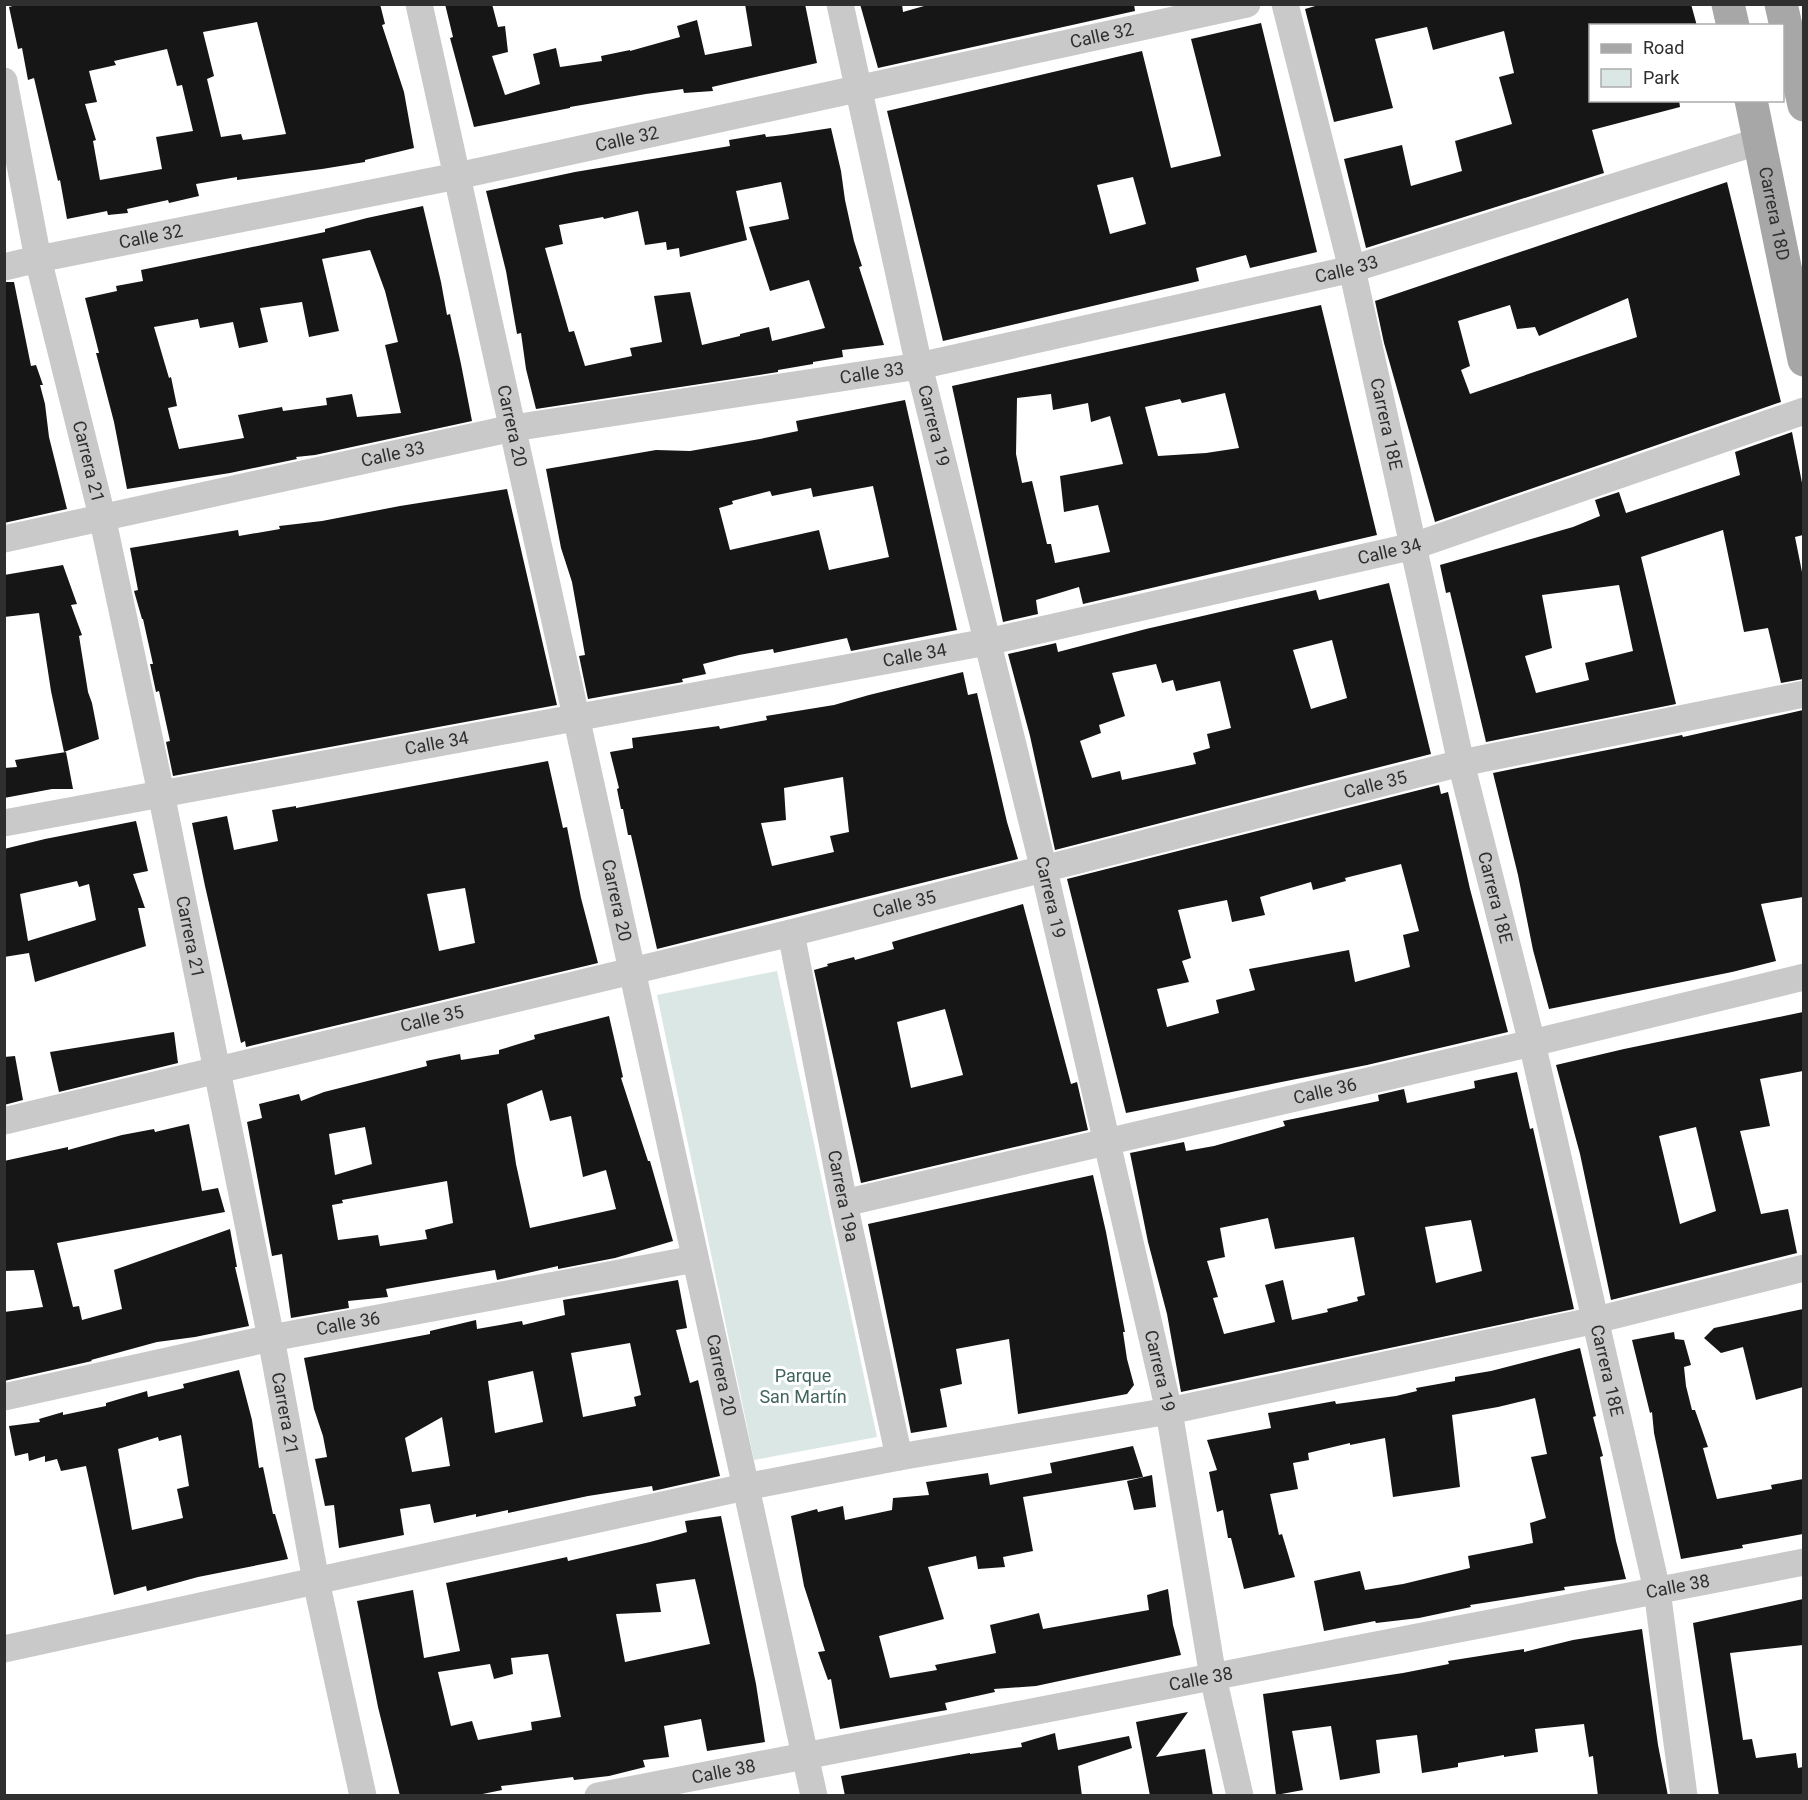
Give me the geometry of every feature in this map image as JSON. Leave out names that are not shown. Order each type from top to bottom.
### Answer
[{"type":"main road","points":[[1728,4],[1733,24]]},
{"type":"main road","points":[[1781,4],[1803,102]]},
{"type":"main road","name":"Carrera 18D","points":[[1751,102],[1803,360]]},
{"type":"street","name":"Carrera 20","points":[[419,4],[814,1796]]},
{"type":"street","name":"Carrera 19","points":[[840,4],[919,366],[1044,870],[1168,1411],[1213,1677],[1240,1796]]},
{"type":"street","name":"Calle 32","points":[[4,267],[457,176],[1247,4]]},
{"type":"street","name":"Carrera 18E","points":[[1285,4],[1352,269],[1461,763],[1532,1042],[1657,1590],[1684,1796]]},
{"type":"street","name":"Carrera 21","points":[[4,81],[38,259],[102,516],[161,793],[271,1338],[316,1581],[363,1796]]},
{"type":"street","name":"Calle 33","points":[[4,539],[513,428],[919,366],[1352,269],[1760,141]]},
{"type":"street","name":"Calle 34","points":[[4,823],[987,642],[1414,546],[1803,411]]},
{"type":"street","name":"Calle 35","points":[[4,1121],[791,933],[1461,763],[1803,694]]},
{"type":"street","name":"Carrera 19a","points":[[791,933],[844,1203],[899,1457]]},
{"type":"street","name":"Calle 36","points":[[844,1203],[1803,977]]},
{"type":"street","name":"Calle 36","points":[[4,1397],[271,1338],[695,1259]]},
{"type":"street","points":[[4,1649],[746,1487],[899,1457],[1168,1411],[1596,1320],[1803,1268]]},
{"type":"street","name":"Calle 38","points":[[598,1796],[1803,1562]]},
{"type":"green space","name":"Parque San Martín","points":[[777,971],[877,1437],[754,1460],[657,995]]},
{"type":"building","points":[[20,4],[380,4],[385,24],[382,25],[404,92],[414,148],[365,160],[365,162],[196,184],[199,196],[127,209],[128,213],[108,215],[107,211],[67,219],[60,180],[58,181],[34,78],[28,80],[22,48],[18,49],[9,7]],"holes":[[[257,22],[286,134],[243,140],[241,134],[221,137],[207,79],[214,76],[203,32]],[[167,49],[177,86],[182,85],[193,131],[156,137],[162,169],[100,180],[93,141],[96,140],[85,104],[97,102],[89,71],[116,65],[114,61]]]},
{"type":"building","points":[[445,4],[492,4],[498,27],[505,26],[508,52],[492,56],[505,95],[540,84],[533,54],[556,48],[560,67],[602,61],[601,56],[630,51],[680,37],[677,26],[697,20],[705,55],[752,46],[745,4],[805,4],[817,63],[712,87],[713,91],[684,93],[683,89],[646,94],[474,127],[450,38],[453,37]]},
{"type":"building","points":[[860,4],[902,4],[903,12],[931,4],[1134,4],[1135,11],[878,68]]},
{"type":"building","points":[[1322,4],[1691,4],[1696,24],[1589,24],[1589,102],[1679,102],[1680,107],[1592,130],[1604,173],[1366,248],[1344,159],[1402,145],[1411,186],[1462,171],[1455,141],[1512,124],[1499,77],[1514,73],[1504,31],[1433,50],[1427,27],[1375,39],[1393,108],[1334,122],[1305,9]]},
{"type":"building","points":[[1261,23],[1317,252],[1250,268],[1246,255],[1196,268],[1199,281],[943,341],[887,111],[1142,51],[1171,168],[1221,156],[1191,39]],"holes":[[[1133,177],[1146,224],[1110,234],[1097,185]]]},
{"type":"building","points":[[831,128],[854,241],[862,266],[859,267],[884,345],[842,350],[843,357],[778,370],[778,372],[536,409],[526,369],[521,333],[517,334],[506,271],[486,191],[575,172],[730,146],[729,140],[765,134],[766,137]],"holes":[[[781,182],[789,219],[749,227],[770,291],[809,280],[825,328],[772,341],[769,327],[702,345],[690,292],[654,296],[662,342],[630,348],[632,356],[585,366],[574,331],[569,332],[545,248],[563,244],[559,225],[603,217],[604,219],[638,211],[645,245],[666,242],[667,250],[679,248],[680,257],[747,240],[736,191]]]},
{"type":"building","points":[[1727,182],[1781,402],[1435,522],[1384,343],[1375,301]],"holes":[[[1628,298],[1637,337],[1470,394],[1461,370],[1470,366],[1458,321],[1510,305],[1517,329],[1535,327],[1539,336]]]},
{"type":"building","points":[[423,206],[447,315],[450,314],[472,421],[230,473],[127,489],[114,422],[96,353],[99,353],[85,298],[117,291],[116,286],[143,281],[141,270],[325,232],[325,229]],"holes":[[[370,250],[385,291],[398,342],[385,345],[401,413],[357,417],[352,394],[326,398],[327,405],[283,411],[282,407],[238,415],[244,438],[179,449],[168,408],[177,406],[171,377],[169,378],[154,327],[198,319],[200,328],[233,322],[239,348],[268,342],[260,308],[302,302],[309,337],[339,331],[322,259]]]},
{"type":"building","points":[[4,282],[14,282],[31,366],[36,365],[43,385],[40,385],[49,437],[67,509],[4,523]]},
{"type":"building","points":[[1321,305],[1377,535],[1083,604],[1079,587],[1036,600],[1038,614],[1003,622],[952,386]],"holes":[[[1225,393],[1239,448],[1158,456],[1145,407],[1180,399],[1182,403]],[[1051,394],[1053,410],[1088,403],[1091,422],[1110,416],[1123,464],[1060,476],[1064,512],[1098,505],[1110,552],[1055,563],[1051,544],[1047,544],[1032,481],[1022,483],[1016,454],[1017,398]]]},
{"type":"building","points":[[905,400],[957,630],[851,651],[847,638],[774,653],[773,649],[739,655],[703,664],[706,674],[682,679],[683,682],[588,699],[579,656],[585,655],[572,582],[561,548],[546,469],[656,450],[690,451],[760,439],[798,431],[796,421]],"holes":[[[873,486],[889,557],[829,570],[819,530],[730,550],[719,508],[733,504],[732,501],[770,491],[772,496],[811,488],[813,497]]]},
{"type":"building","points":[[1792,432],[1803,488],[1803,535],[1795,537],[1803,577],[1803,679],[1781,683],[1768,628],[1744,632],[1723,530],[1641,557],[1676,704],[1486,742],[1450,592],[1446,593],[1440,565],[1573,527],[1600,516],[1595,500],[1619,492],[1626,513],[1740,475],[1735,452]],"holes":[[[1619,585],[1633,651],[1585,663],[1589,680],[1536,693],[1525,656],[1552,648],[1542,595]]]},
{"type":"building","points":[[507,489],[557,705],[173,776],[166,742],[170,741],[159,691],[156,692],[150,664],[153,664],[143,619],[134,591],[138,590],[130,548],[238,530],[239,536],[280,529],[279,526],[322,521]]},
{"type":"building","points":[[63,565],[77,604],[71,605],[82,635],[79,636],[88,692],[99,739],[64,752],[51,691],[39,613],[4,617],[4,575]]},
{"type":"building","points":[[1389,583],[1431,754],[1055,850],[1030,736],[1008,654],[1056,643],[1058,652],[1146,629],[1316,590],[1319,600]],"holes":[[[1332,640],[1347,698],[1311,709],[1293,650]],[[1156,664],[1162,683],[1173,680],[1176,691],[1220,681],[1231,728],[1207,734],[1210,748],[1193,753],[1196,764],[1122,780],[1120,771],[1092,778],[1080,741],[1101,733],[1099,725],[1125,716],[1112,673]]]},
{"type":"building","points":[[963,672],[968,695],[977,693],[1007,822],[1018,859],[657,949],[631,835],[628,835],[623,809],[621,809],[617,789],[619,788],[610,752],[633,748],[632,738],[719,726],[720,729],[767,720],[766,716],[834,705]],"holes":[[[843,777],[849,832],[830,836],[834,852],[772,866],[761,823],[786,820],[784,788]]]},
{"type":"building","points":[[1803,710],[1803,897],[1761,904],[1776,961],[1549,1009],[1533,950],[1518,875],[1493,773],[1682,735],[1683,737]]},
{"type":"building","points":[[66,752],[73,789],[52,789],[4,798],[4,768],[17,767],[15,760]]},
{"type":"building","points":[[548,761],[563,828],[567,827],[581,898],[598,963],[246,1047],[245,1041],[241,1043],[192,823],[227,816],[234,850],[278,841],[272,810],[296,806],[296,808]],"holes":[[[465,888],[475,943],[439,951],[427,894]]]},
{"type":"building","points":[[1439,785],[1441,794],[1448,792],[1470,889],[1508,1032],[1367,1065],[1126,1113],[1067,879]],"holes":[[[1401,864],[1419,931],[1403,935],[1410,967],[1355,982],[1349,950],[1249,969],[1255,990],[1216,1000],[1219,1013],[1167,1027],[1157,989],[1189,982],[1182,961],[1191,958],[1178,910],[1227,900],[1232,922],[1265,915],[1260,897],[1311,882],[1313,890],[1346,881],[1345,878]]]},
{"type":"building","points":[[136,821],[148,871],[133,874],[145,908],[138,908],[146,946],[35,982],[29,953],[4,957],[4,849]],"holes":[[[77,881],[79,887],[89,884],[96,920],[28,941],[20,894]]]},
{"type":"building","points":[[1023,904],[1071,1084],[1077,1082],[1088,1130],[861,1183],[814,970],[828,966],[827,964],[854,957],[855,960],[894,949],[892,942]],"holes":[[[945,1009],[963,1075],[911,1088],[897,1022]]]},
{"type":"building","points":[[1803,1012],[1803,1071],[1760,1079],[1770,1126],[1740,1131],[1761,1214],[1788,1209],[1797,1253],[1611,1300],[1580,1154],[1556,1065]],"holes":[[[1696,1127],[1716,1211],[1680,1224],[1659,1136]]]},
{"type":"building","points":[[609,1016],[623,1077],[621,1078],[648,1161],[650,1161],[673,1241],[615,1258],[558,1269],[558,1266],[497,1280],[495,1270],[386,1289],[388,1297],[348,1301],[349,1308],[291,1318],[282,1254],[272,1256],[247,1122],[262,1118],[259,1104],[299,1094],[301,1101],[324,1092],[427,1066],[426,1061],[460,1054],[461,1060],[499,1054],[499,1050],[535,1039],[534,1035]],"holes":[[[542,1090],[550,1121],[571,1116],[583,1177],[606,1170],[616,1209],[530,1228],[516,1164],[507,1104]],[[365,1127],[372,1164],[335,1175],[329,1134]],[[447,1181],[453,1223],[425,1230],[427,1239],[380,1246],[378,1235],[338,1240],[332,1205],[343,1203],[342,1200]]]},
{"type":"building","points":[[174,1032],[178,1063],[59,1092],[50,1052]]},
{"type":"building","points":[[15,1056],[23,1100],[4,1105],[4,1057]]},
{"type":"building","points":[[1517,1072],[1530,1129],[1533,1128],[1574,1309],[1181,1392],[1167,1314],[1148,1242],[1130,1153],[1184,1142],[1186,1151],[1214,1146],[1285,1126],[1283,1121],[1379,1101],[1378,1095],[1404,1089],[1407,1103],[1475,1088],[1474,1081]],"holes":[[[1268,1218],[1275,1249],[1354,1237],[1365,1295],[1357,1297],[1358,1301],[1327,1309],[1328,1312],[1292,1320],[1283,1280],[1265,1285],[1275,1322],[1224,1334],[1213,1298],[1218,1297],[1207,1261],[1225,1257],[1220,1228]],[[1471,1220],[1482,1271],[1436,1283],[1425,1227]]]},
{"type":"building","points":[[189,1124],[202,1191],[218,1188],[225,1212],[57,1243],[73,1307],[79,1306],[82,1320],[122,1309],[114,1270],[230,1229],[237,1267],[235,1267],[249,1326],[157,1342],[92,1361],[4,1381],[4,1312],[43,1307],[34,1270],[4,1271],[4,1161],[68,1147],[68,1150],[122,1135],[154,1129],[155,1132]]},
{"type":"building","points":[[1093,1175],[1125,1332],[1123,1332],[1127,1359],[1134,1385],[1127,1394],[1018,1414],[1009,1339],[956,1349],[962,1384],[940,1389],[947,1427],[911,1433],[868,1224]]},
{"type":"building","points":[[678,1280],[687,1328],[676,1330],[690,1383],[698,1380],[720,1476],[653,1491],[652,1486],[588,1496],[508,1513],[508,1510],[476,1517],[476,1514],[434,1523],[430,1504],[400,1509],[404,1535],[339,1548],[334,1505],[325,1506],[315,1459],[327,1457],[314,1409],[304,1358],[430,1334],[430,1331],[476,1320],[477,1329],[522,1321],[523,1325],[565,1315],[563,1300]],"holes":[[[630,1343],[641,1395],[634,1397],[636,1406],[583,1417],[571,1353]],[[533,1371],[543,1422],[495,1433],[488,1381]],[[442,1417],[450,1466],[412,1472],[405,1438]]]},
{"type":"building","points":[[1803,1309],[1803,1387],[1756,1400],[1743,1347],[1721,1353],[1704,1338],[1714,1328]]},
{"type":"building","points":[[1674,1332],[1675,1339],[1684,1340],[1691,1365],[1684,1367],[1686,1386],[1692,1410],[1695,1410],[1708,1447],[1703,1448],[1717,1499],[1772,1489],[1771,1485],[1803,1479],[1803,1534],[1681,1559],[1654,1433],[1652,1412],[1650,1413],[1632,1340]]},
{"type":"building","points":[[1580,1348],[1596,1416],[1593,1417],[1603,1456],[1600,1457],[1616,1541],[1626,1579],[1564,1587],[1565,1590],[1470,1605],[1471,1607],[1419,1618],[1376,1623],[1375,1621],[1324,1631],[1314,1581],[1360,1571],[1365,1590],[1403,1584],[1470,1568],[1468,1556],[1533,1543],[1530,1523],[1546,1518],[1531,1457],[1547,1454],[1535,1398],[1452,1415],[1460,1487],[1393,1497],[1385,1438],[1308,1453],[1309,1460],[1293,1463],[1298,1489],[1270,1494],[1279,1535],[1282,1534],[1295,1577],[1244,1589],[1231,1538],[1228,1538],[1223,1510],[1217,1512],[1209,1472],[1217,1470],[1207,1440],[1271,1428],[1268,1413],[1335,1401],[1336,1404],[1396,1396],[1417,1391],[1416,1388],[1455,1381],[1455,1377],[1491,1371]]},
{"type":"building","points":[[239,1370],[252,1420],[259,1468],[263,1467],[273,1514],[275,1514],[288,1559],[198,1577],[147,1591],[146,1586],[114,1595],[86,1466],[61,1471],[57,1459],[45,1462],[45,1456],[29,1461],[28,1453],[15,1456],[9,1426],[40,1422],[39,1419],[63,1412],[63,1415],[106,1406],[106,1403],[147,1391],[148,1397],[184,1388],[183,1384]],"holes":[[[181,1435],[189,1486],[177,1489],[183,1518],[132,1530],[118,1449],[158,1437],[159,1441]]]},
{"type":"building","points":[[1133,1446],[1143,1477],[1023,1497],[1033,1551],[1003,1557],[1005,1567],[978,1569],[976,1556],[928,1567],[944,1619],[879,1636],[890,1678],[937,1670],[935,1665],[996,1653],[990,1625],[1039,1613],[1043,1629],[1149,1610],[1147,1595],[1168,1589],[1173,1625],[1181,1655],[1036,1686],[994,1689],[995,1692],[945,1703],[947,1710],[840,1729],[831,1679],[828,1680],[818,1652],[825,1651],[804,1586],[791,1516],[817,1509],[818,1512],[843,1506],[845,1520],[892,1510],[893,1498],[929,1495],[926,1482],[988,1473],[990,1485],[1052,1473],[1050,1463]]},
{"type":"building","points":[[1152,1475],[1156,1507],[1134,1510],[1127,1481]]},
{"type":"building","points":[[721,1516],[756,1684],[765,1742],[707,1751],[701,1719],[664,1726],[669,1757],[643,1760],[645,1767],[609,1776],[574,1780],[573,1777],[501,1786],[502,1790],[473,1796],[400,1796],[378,1707],[357,1601],[413,1590],[424,1658],[460,1651],[446,1583],[567,1557],[568,1561],[650,1542],[687,1532],[685,1521]],"holes":[[[695,1579],[710,1644],[625,1662],[616,1614],[661,1612],[656,1584]],[[548,1654],[561,1717],[531,1722],[532,1730],[478,1740],[472,1721],[451,1726],[438,1672],[490,1664],[494,1679],[513,1674],[511,1658]]]},
{"type":"building","points":[[1803,1599],[1803,1645],[1730,1653],[1743,1740],[1752,1739],[1756,1758],[1796,1753],[1798,1768],[1803,1767],[1803,1796],[1719,1796],[1693,1623]]},
{"type":"building","points":[[1642,1629],[1658,1745],[1668,1796],[1598,1796],[1593,1756],[1589,1757],[1584,1724],[1535,1729],[1538,1752],[1458,1763],[1458,1767],[1422,1773],[1417,1735],[1376,1740],[1380,1773],[1340,1780],[1331,1726],[1292,1731],[1303,1790],[1276,1795],[1263,1694],[1403,1673],[1449,1664],[1448,1661],[1524,1649],[1524,1652],[1573,1640]]},
{"type":"building","points":[[1188,1712],[1156,1757],[1205,1749],[1213,1796],[1150,1796],[1136,1722]]},
{"type":"building","points":[[1055,1733],[1058,1750],[1129,1736],[1132,1748],[1078,1766],[1082,1796],[845,1796],[841,1776],[970,1753],[1022,1747],[1021,1743]]}]
